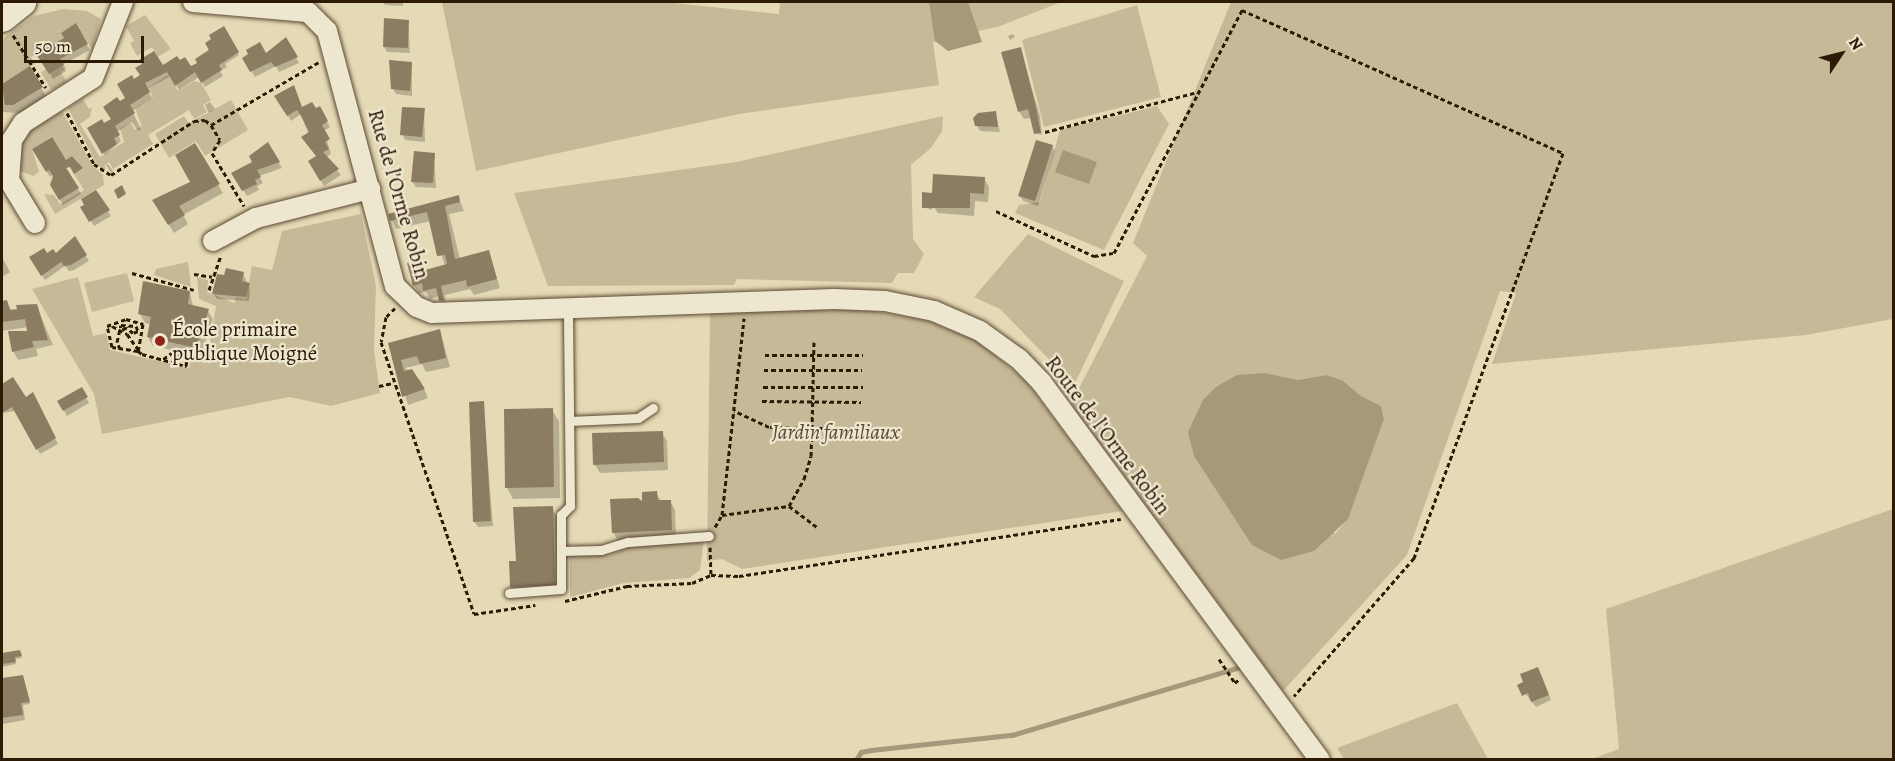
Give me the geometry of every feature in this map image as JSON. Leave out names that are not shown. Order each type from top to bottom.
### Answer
[{"type":"street","points":[[2,18],[22,2]]},
{"type":"street","points":[[35,223],[9,180],[12,140],[23,123],[93,78],[123,2]]},
{"type":"street","name":"Rue de l'Orme Robin","points":[[193,2],[311,7],[327,31],[336,52],[395,286],[404,298],[432,313],[735,302]]},
{"type":"street","points":[[218,238],[253,220],[370,189]]},
{"type":"street","name":"Route de l'Orme Robin","points":[[735,302],[885,301],[934,310],[980,331],[1019,359],[1042,383],[1320,759]]},
{"type":"lane","points":[[509,592],[561,589],[561,515],[570,506],[568,308]]},
{"type":"lane","points":[[569,420],[638,418],[653,408]]},
{"type":"lane","points":[[561,551],[601,550],[628,542],[709,536]]},
{"type":"path","points":[[996,211],[1094,256],[1114,253],[1242,10],[1563,153],[1414,558],[1282,708]]},
{"type":"path","points":[[2,18],[41,80]]},
{"type":"path","points":[[211,125],[336,52]]},
{"type":"path","points":[[1044,132],[1198,92]]},
{"type":"path","points":[[56,103],[67,112],[94,164],[111,175],[194,121],[205,120],[220,140],[212,153],[253,220]]},
{"type":"path","points":[[209,290],[213,271],[218,271],[218,238]]},
{"type":"path","points":[[132,273],[194,290]]},
{"type":"path","points":[[194,274],[212,277]]},
{"type":"path","points":[[404,298],[386,317],[381,342],[393,383],[474,614],[541,604]]},
{"type":"path","points":[[711,575],[709,536],[722,515],[734,411],[735,302]]},
{"type":"path","points":[[138,350],[143,324],[126,319],[107,326],[112,347],[122,350],[138,350],[162,360],[186,366],[188,359],[172,352],[162,360]]},
{"type":"path","points":[[121,331],[126,327],[136,334],[138,331],[136,326],[124,323],[121,331],[117,342],[122,350]]},
{"type":"path","points":[[112,327],[121,331],[138,350]]},
{"type":"path","points":[[789,506],[804,479],[811,456],[813,342]]},
{"type":"path","points":[[765,355],[863,356]]},
{"type":"path","points":[[764,370],[862,370]]},
{"type":"path","points":[[379,386],[393,383]]},
{"type":"path","points":[[763,387],[863,387]]},
{"type":"path","points":[[762,401],[861,402]]},
{"type":"path","points":[[734,411],[769,427],[858,428]]},
{"type":"path","points":[[722,515],[789,506],[818,528]]},
{"type":"path","points":[[563,601],[627,586],[692,583],[711,575],[739,576],[1126,518]]},
{"type":"path","points":[[1219,659],[1234,683],[1240,678]]},
{"type":"green space","points":[[442,2],[665,2],[779,14],[780,2],[1061,2],[1000,26],[933,42],[939,85],[739,114],[476,171]]},
{"type":"green space","points":[[1231,2],[1893,2],[1893,319],[1806,335],[1492,364],[1516,293],[1500,291],[1407,555],[1283,691],[1071,404],[1147,256],[1133,243]],"holes":[[[1265,373],[1298,380],[1326,375],[1342,380],[1361,396],[1381,406],[1384,419],[1348,518],[1335,534]]]},
{"type":"green space","points":[[1137,5],[1161,97],[1044,127],[1022,40]]},
{"type":"green space","points":[[63,9],[87,11],[101,19],[92,49],[76,24],[61,33],[64,38],[31,57],[35,64],[2,84],[2,39],[34,16]]},
{"type":"green space","points":[[145,15],[171,49],[158,57],[152,47],[137,56],[130,43],[134,41],[126,26]]},
{"type":"green space","points":[[64,65],[66,69],[61,72],[67,82],[51,90],[41,72],[46,69],[49,74]]},
{"type":"green space","points":[[168,75],[178,91],[194,81],[201,83],[211,100],[203,105],[207,112],[194,119],[189,110],[148,135],[153,144],[113,169],[109,162],[105,165],[105,172],[96,163],[68,108],[83,99],[89,109],[92,107],[90,117],[80,124],[100,157],[124,142],[120,128],[131,123],[135,130],[142,126],[135,108],[153,97],[148,88]]},
{"type":"green space","points":[[231,100],[248,130],[205,156],[196,141],[169,158],[155,134],[184,116],[189,123]]},
{"type":"green space","points":[[1157,106],[1169,124],[1104,250],[1015,213],[1019,205],[1040,202],[1060,130]]},
{"type":"green space","points":[[62,111],[92,165],[103,175],[104,185],[55,214],[44,194],[54,195],[60,204],[84,190],[74,174],[82,168],[78,162],[72,156],[66,160],[51,137],[32,149],[39,172],[33,176],[18,170],[24,135]]},
{"type":"green space","points":[[943,116],[942,131],[931,148],[911,165],[913,239],[924,254],[914,273],[898,273],[892,283],[737,279],[734,285],[548,286],[514,193],[736,162]]},
{"type":"green space","points":[[361,214],[376,286],[374,350],[380,393],[331,406],[290,397],[102,434],[94,394],[32,289],[78,277],[93,336],[106,333],[110,350],[189,368],[193,351],[208,354],[216,306],[199,299],[197,277],[208,280],[207,292],[234,303],[236,297],[246,299],[252,266],[272,270],[282,231]]},
{"type":"green space","points":[[1028,234],[1124,281],[1074,385],[1000,309],[974,297]]},
{"type":"green space","points":[[188,262],[191,287],[154,275],[156,269]]},
{"type":"green space","points":[[127,273],[134,301],[92,312],[84,283]]},
{"type":"green space","name":"Jardin familiaux","points":[[864,309],[929,321],[978,341],[1026,381],[1122,511],[742,569],[722,559],[707,561],[710,312]]},
{"type":"green space","points":[[1893,509],[1893,759],[1592,759],[1619,749],[1606,609]]},
{"type":"green space","points":[[704,539],[700,570],[689,578],[624,583],[570,597],[570,555],[608,555],[631,547]]},
{"type":"green space","points":[[1457,703],[1488,759],[1344,759],[1337,748]]},
{"type":"shaded area","points":[[929,2],[968,2],[982,42],[948,51],[935,41]]},
{"type":"shaded area","points":[[1063,150],[1097,162],[1089,184],[1055,172]]},
{"type":"shaded area","points":[[1265,373],[1298,380],[1326,375],[1342,380],[1361,396],[1381,406],[1384,419],[1348,519],[1314,551],[1281,560],[1252,545],[1194,456],[1188,432],[1203,400],[1216,387],[1237,375]]},
{"type":"building","points":[[384,18],[409,20],[408,48],[383,47]]},
{"type":"building","points":[[76,23],[88,44],[60,59],[64,65],[49,74],[36,54],[64,38],[61,33]]},
{"type":"building","points":[[224,26],[239,52],[219,65],[222,70],[201,83],[195,72],[175,86],[167,72],[145,83],[150,92],[130,105],[135,113],[115,126],[120,135],[114,138],[117,144],[102,154],[87,128],[102,119],[104,123],[111,119],[103,107],[117,97],[120,101],[125,98],[117,84],[132,75],[134,79],[140,75],[135,68],[142,64],[139,60],[154,51],[163,65],[177,56],[180,60],[185,57],[191,66],[197,63],[195,59],[209,50],[205,43],[211,39],[209,35]]},
{"type":"building","points":[[286,37],[298,57],[275,67],[271,62],[250,72],[242,58],[248,54],[246,50],[260,42],[266,53]]},
{"type":"building","points":[[1021,47],[1041,133],[1034,134],[1028,109],[1018,112],[1001,52]]},
{"type":"building","points":[[389,60],[412,62],[410,91],[391,89]]},
{"type":"building","points":[[30,66],[43,87],[13,105],[5,105],[2,84]]},
{"type":"building","points":[[294,85],[302,107],[312,102],[316,108],[320,106],[328,121],[322,125],[330,139],[325,142],[329,149],[323,152],[339,169],[320,181],[308,161],[316,156],[301,137],[309,132],[301,116],[297,110],[287,116],[274,96]]},
{"type":"building","points":[[402,107],[425,108],[422,137],[400,135]]},
{"type":"building","points":[[996,111],[998,127],[975,126],[973,118],[978,113]]},
{"type":"building","points":[[52,137],[66,160],[72,156],[83,168],[74,174],[70,167],[66,168],[79,188],[59,200],[50,185],[53,176],[49,170],[46,172],[32,149]]},
{"type":"building","points":[[1036,140],[1053,145],[1035,201],[1018,196]]},
{"type":"building","points":[[268,142],[280,162],[257,170],[261,177],[255,180],[257,184],[242,191],[231,173],[252,162],[249,156]]},
{"type":"building","points":[[195,143],[220,184],[179,206],[185,215],[168,225],[152,200],[190,182],[175,155]]},
{"type":"building","points":[[414,151],[435,153],[433,183],[411,182]]},
{"type":"building","points":[[933,174],[985,177],[984,194],[970,193],[970,208],[922,208],[922,192],[932,193]]},
{"type":"building","points":[[122,185],[126,194],[118,199],[114,190]]},
{"type":"building","points":[[96,190],[110,210],[89,222],[80,207],[84,205],[81,199]]},
{"type":"building","points":[[459,195],[460,202],[445,206],[455,259],[489,250],[497,279],[467,287],[466,280],[441,286],[444,300],[439,301],[436,288],[423,291],[422,283],[413,286],[407,263],[422,260],[425,270],[447,264],[445,255],[437,256],[427,212],[390,221],[388,214]]},
{"type":"building","points":[[75,236],[87,255],[71,265],[64,266],[61,262],[41,276],[29,257],[44,248],[47,253],[53,249],[56,253]]},
{"type":"building","points":[[226,268],[244,272],[242,281],[250,283],[246,297],[212,294],[217,274],[224,275]]},
{"type":"building","points":[[143,281],[190,291],[188,304],[209,309],[196,348],[147,337],[151,317],[138,314]]},
{"type":"building","points":[[7,300],[10,310],[17,309],[16,305],[37,304],[48,340],[32,341],[34,347],[12,352],[8,331],[27,331],[25,319],[2,322],[2,301]]},
{"type":"building","points":[[440,329],[446,358],[420,364],[417,356],[401,360],[404,371],[412,369],[425,389],[402,397],[388,343]]},
{"type":"building","points":[[13,377],[26,397],[33,392],[56,438],[36,450],[12,407],[2,413],[2,384]]},
{"type":"building","points":[[82,387],[88,397],[63,411],[57,401]]},
{"type":"building","points":[[484,401],[491,521],[473,522],[469,402]]},
{"type":"building","points":[[553,408],[554,487],[505,488],[504,409]]},
{"type":"building","points":[[663,431],[664,462],[593,465],[592,433]]},
{"type":"building","points":[[657,491],[658,500],[671,500],[672,530],[612,533],[610,499],[638,498],[642,501],[642,492]]},
{"type":"building","points":[[553,506],[555,585],[510,587],[509,561],[516,561],[513,507]]},
{"type":"building","points":[[20,650],[22,656],[15,657],[16,662],[2,664],[2,653]]},
{"type":"building","points":[[1538,667],[1549,695],[1531,702],[1528,693],[1522,696],[1517,685],[1523,682],[1520,674]]},
{"type":"building","points":[[23,675],[30,702],[21,703],[23,715],[2,718],[2,678]]},
{"type":"waterway","points":[[856,760],[861,752],[871,750],[1012,735],[1240,667]]},
{"type":"place","name":"École primaire publique Moigné","points":[[160,341]]}]
